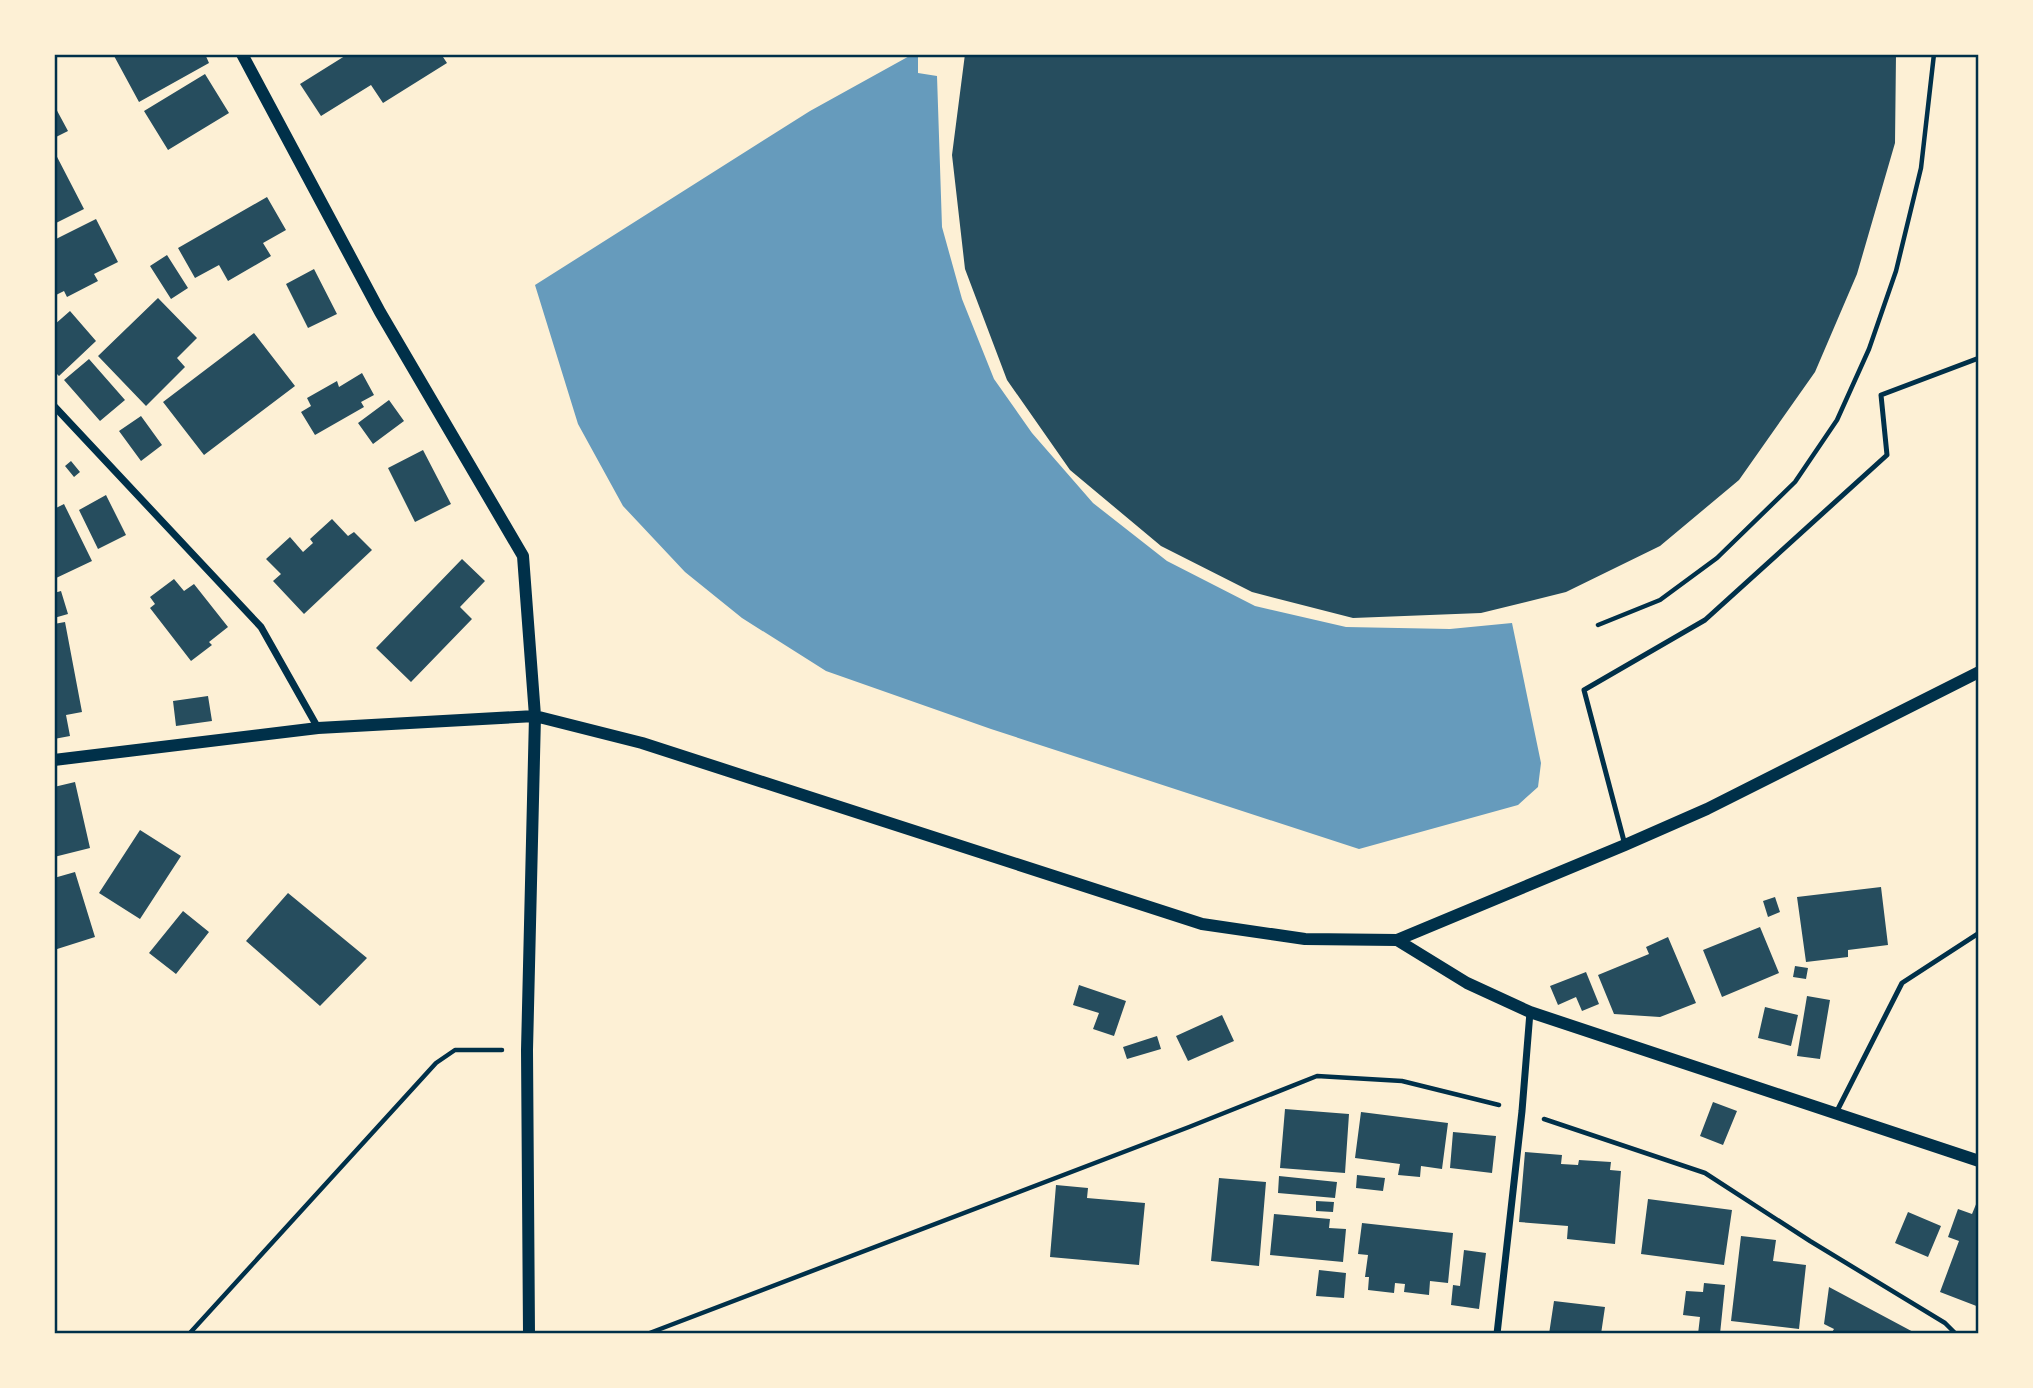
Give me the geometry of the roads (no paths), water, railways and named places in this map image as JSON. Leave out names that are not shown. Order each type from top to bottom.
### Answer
[{"type":"street","points":[[242,54],[380,312],[523,556],[535,716],[527,1050],[529,1334]]},
{"type":"street","points":[[54,406],[261,627],[318,728]]},
{"type":"street","points":[[54,760],[318,728],[535,716],[642,743],[1202,924],[1305,939],[1397,940],[1707,809],[1979,672]]},
{"type":"street","points":[[1397,940],[1467,983],[1530,1012],[1979,1161]]},
{"type":"street","points":[[1497,1334],[1522,1111],[1530,1012]]},
{"type":"lane","points":[[1625,845],[1584,690],[1705,620],[1887,455],[1881,395],[1979,358]]},
{"type":"lane","points":[[1836,1113],[1902,983],[1979,933]]},
{"type":"water","points":[[913,54],[918,54],[918,73],[937,76],[942,227],[962,299],[994,379],[1032,433],[1093,503],[1167,561],[1255,606],[1346,627],[1450,629],[1512,623],[1541,763],[1538,787],[1518,805],[1359,849],[991,729],[826,671],[742,618],[685,572],[623,506],[578,424],[535,285],[810,111]]}]
